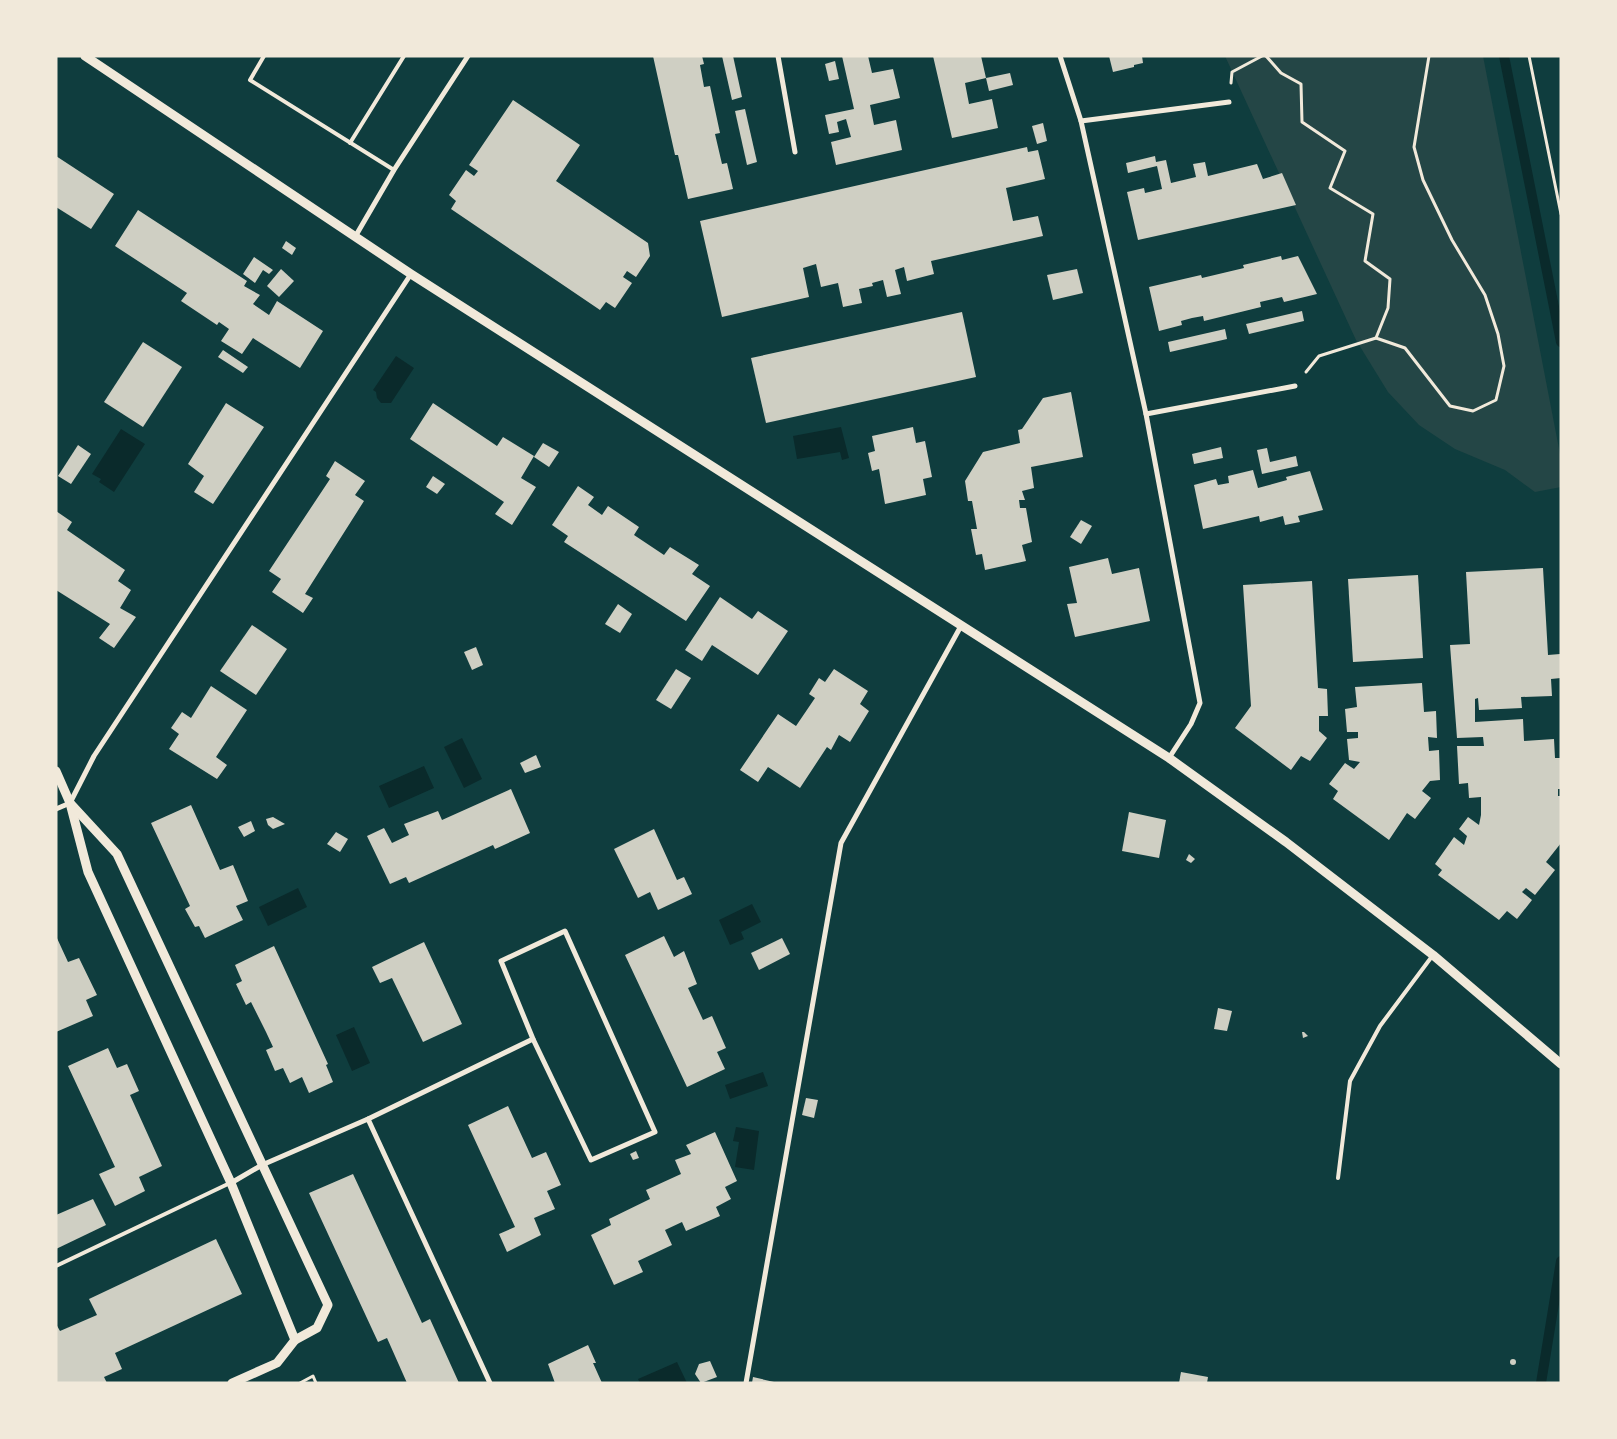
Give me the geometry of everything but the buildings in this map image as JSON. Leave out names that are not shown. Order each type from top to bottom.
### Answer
[{"type":"street","points":[[85,56],[412,274],[1169,758],[1286,842],[1433,955],[1561,1064]]},
{"type":"street","points":[[355,237],[394,170],[468,56]]},
{"type":"street","points":[[778,56],[795,152]]},
{"type":"street","points":[[1060,56],[1081,121],[1146,414],[1200,702],[1191,724],[1169,758]]},
{"type":"street","points":[[1081,121],[1229,102]]},
{"type":"street","points":[[56,809],[70,802],[94,756],[412,274]]},
{"type":"street","points":[[1146,414],[1295,386]]},
{"type":"street","points":[[746,1383],[841,843],[961,626]]},
{"type":"street","points":[[56,772],[70,802],[88,872],[231,1183],[295,1340]]},
{"type":"street","points":[[70,802],[117,854],[328,1305],[317,1328],[295,1340],[277,1362],[232,1383]]},
{"type":"street","points":[[565,932],[655,1132],[591,1160],[533,1039],[501,961],[565,932]]},
{"type":"street","points":[[231,1183],[262,1165],[368,1119],[533,1039]]},
{"type":"street","points":[[368,1119],[490,1383]]},
{"type":"lane","points":[[264,56],[250,80],[394,170]]},
{"type":"lane","points":[[350,143],[404,56]]},
{"type":"lane","points":[[1338,1178],[1350,1081],[1380,1026],[1433,955]]},
{"type":"lane","points":[[56,1266],[231,1183]]},
{"type":"path","points":[[1232,72],[1262,56]]},
{"type":"path","points":[[1266,56],[1281,73],[1301,84],[1302,122],[1345,151],[1330,188],[1373,214],[1364,261],[1390,279],[1388,308],[1376,338]]},
{"type":"path","points":[[1295,386],[1320,356],[1376,338],[1404,348],[1450,406],[1473,411],[1496,400],[1504,366],[1498,334],[1485,295],[1452,240],[1423,180],[1414,147],[1429,56]]},
{"type":"path","points":[[1529,56],[1561,214]]},
{"type":"path","points":[[300,1383],[313,1376],[316,1383]]},
{"type":"shaded area","points":[[1225,56],[1483,56],[1561,459],[1561,487],[1535,492],[1505,470],[1455,449],[1419,425],[1388,392],[1356,340]]},
{"type":"shaded area","points":[[396,356],[414,368],[391,403],[381,403],[377,398],[376,392],[373,390]]},
{"type":"shaded area","points":[[841,427],[849,458],[842,460],[840,452],[797,459],[793,436]]},
{"type":"shaded area","points":[[121,429],[145,444],[114,492],[99,482],[101,479],[92,474]]},
{"type":"shaded area","points":[[462,738],[482,779],[464,788],[444,747]]},
{"type":"shaded area","points":[[424,766],[434,788],[389,808],[379,786]]},
{"type":"shaded area","points":[[298,888],[307,907],[268,926],[259,907]]},
{"type":"shaded area","points":[[752,904],[761,922],[741,932],[744,939],[730,945],[719,920]]},
{"type":"shaded area","points":[[354,1027],[370,1063],[352,1071],[336,1035]]},
{"type":"shaded area","points":[[763,1072],[768,1086],[730,1099],[725,1085]]},
{"type":"shaded area","points":[[736,1127],[759,1131],[754,1170],[735,1167],[739,1142],[733,1141]]},
{"type":"shaded area","points":[[677,1362],[687,1383],[640,1383],[638,1379]]},
{"type":"waterway","points":[[1504,56],[1561,342]]},
{"type":"waterway","points":[[1541,1383],[1561,1261]]}]
